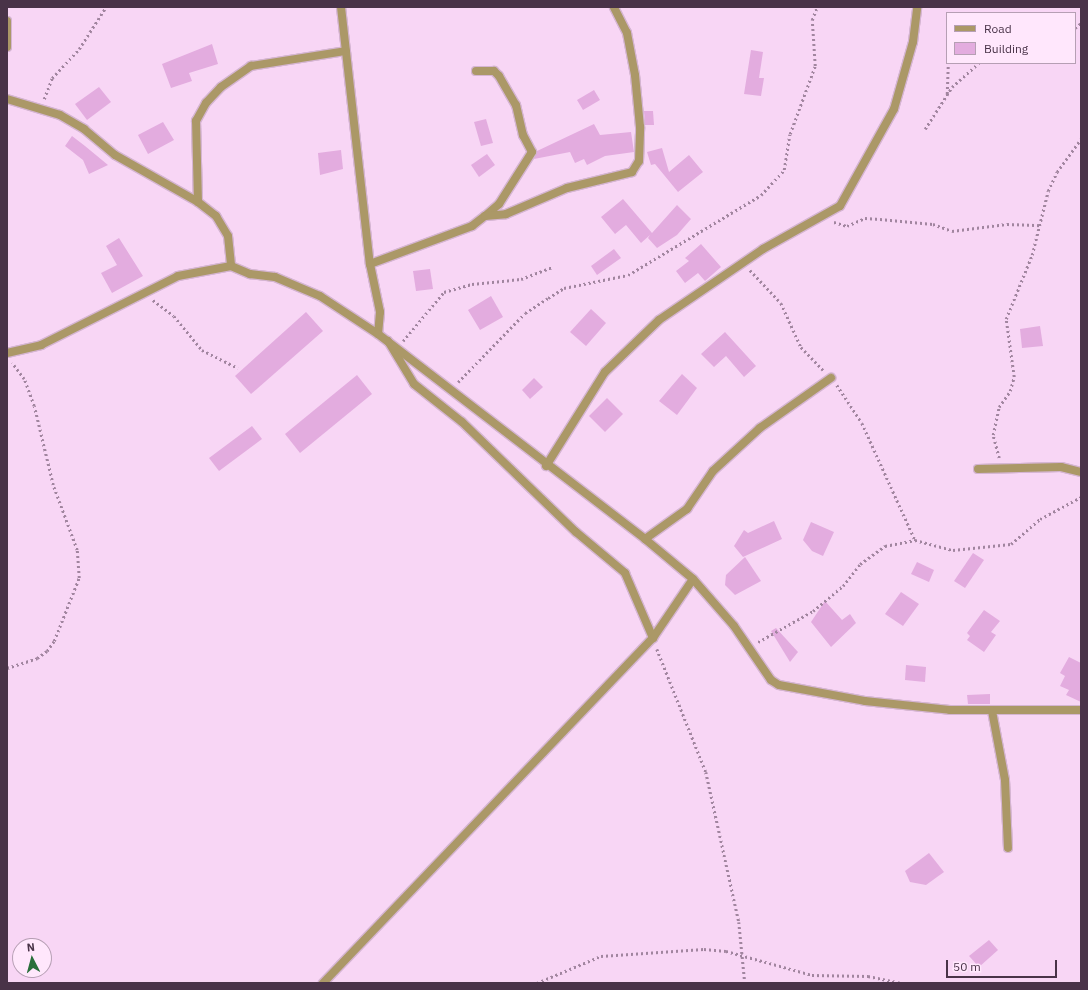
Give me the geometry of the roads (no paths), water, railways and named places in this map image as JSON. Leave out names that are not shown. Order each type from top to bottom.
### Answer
[{"type":"street","points":[[340,7],[370,264],[380,312],[378,334]]},
{"type":"street","points":[[485,216],[506,214],[567,188],[632,172],[639,161],[640,127],[635,75],[626,33],[614,7]]},
{"type":"street","points":[[546,466],[605,372],[659,320],[743,262],[840,206],[894,110],[913,42],[917,7]]},
{"type":"street","points":[[7,21],[7,47]]},
{"type":"street","points":[[198,202],[196,121],[206,103],[221,87],[251,66],[346,51]]},
{"type":"street","points":[[370,264],[472,226],[499,204],[532,152],[523,135],[516,105],[500,76],[494,71],[476,71]]},
{"type":"street","points":[[7,99],[41,107],[84,129],[115,155],[198,202],[216,216],[228,236],[231,266]]},
{"type":"street","points":[[7,353],[41,345],[178,276],[231,266],[250,274],[275,277],[320,296],[387,340],[397,350],[546,466],[645,539],[693,579],[748,647],[771,680],[786,688],[950,710],[1081,710]]},
{"type":"street","points":[[387,340],[414,384],[462,422],[576,532],[625,573],[653,638]]},
{"type":"street","points":[[645,539],[687,509],[713,471],[760,428],[831,378]]},
{"type":"street","points":[[978,469],[1060,468],[1081,472]]},
{"type":"street","points":[[323,983],[653,638],[693,579]]},
{"type":"street","points":[[992,710],[1005,780],[1008,848]]}]
